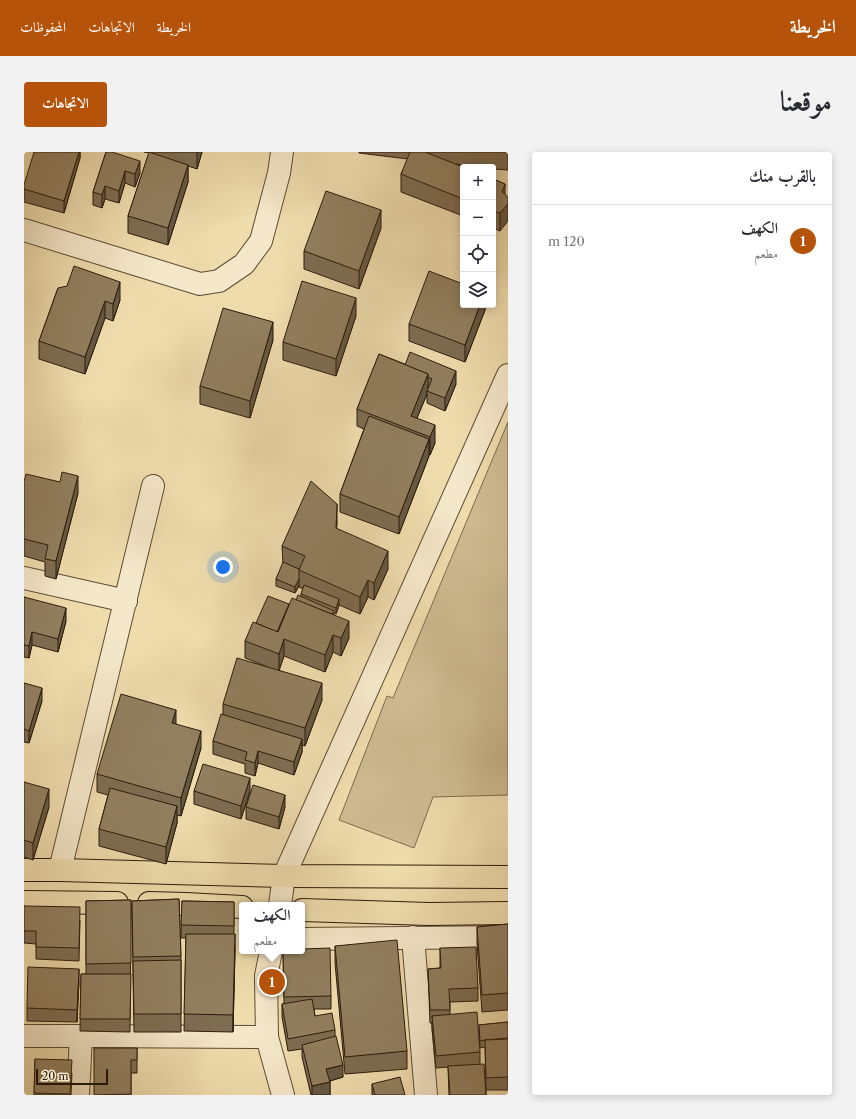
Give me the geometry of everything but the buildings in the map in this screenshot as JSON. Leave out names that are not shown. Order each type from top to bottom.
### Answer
[{"type":"main road","points":[[24,870],[284,876],[508,877]]},
{"type":"main road","points":[[24,902],[186,904],[239,907]]},
{"type":"main road","points":[[305,910],[429,914],[508,913]]},
{"type":"street","points":[[24,230],[200,284],[219,281],[244,264],[261,241],[279,173],[282,152]]},
{"type":"street","points":[[280,902],[284,876],[508,375]]},
{"type":"street","points":[[60,870],[153,486]]},
{"type":"street","points":[[24,578],[126,601]]},
{"type":"street","points":[[413,937],[426,1095]]},
{"type":"street","points":[[305,939],[508,937]]},
{"type":"street","points":[[270,954],[266,976],[267,1037],[283,1095]]},
{"type":"street","points":[[24,1036],[267,1037]]},
{"type":"street","points":[[78,1095],[81,1036]]},
{"type":"shaded area","points":[[508,422],[508,795],[433,797],[414,848],[339,820],[387,696],[393,698]]},
{"type":"place","name":"الكهف","points":[[272,982]]}]
